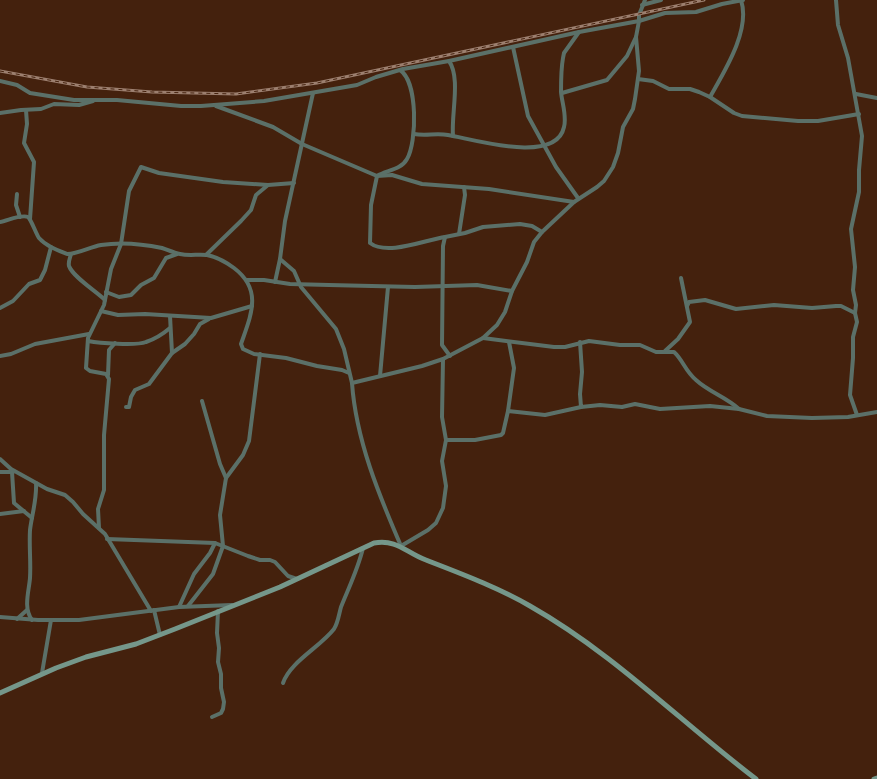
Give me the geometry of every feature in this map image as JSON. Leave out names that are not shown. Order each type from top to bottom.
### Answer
[{"type":"street","points":[[562,93],[607,80],[627,56],[636,37],[640,21],[639,15],[645,0]]},
{"type":"street","points":[[642,6],[661,0]]},
{"type":"street","points":[[0,81],[13,83],[30,93],[74,100],[98,99],[181,106],[264,101],[357,85],[400,70],[640,21],[665,13],[696,12],[742,0],[743,19],[738,43],[710,97]]},
{"type":"street","points":[[836,0],[840,33],[856,94],[862,136],[859,192],[851,229],[855,267],[853,290],[856,305],[854,313],[857,322],[852,337],[854,358],[850,395],[857,415]]},
{"type":"street","points":[[414,134],[427,136],[446,135],[522,148],[552,142],[561,135],[564,127],[565,116],[562,93],[564,53],[579,32]]},
{"type":"street","points":[[352,383],[443,359],[483,338],[502,319],[512,290],[527,262],[534,242],[578,198],[597,187],[612,168],[618,153],[623,127],[633,109],[638,78],[636,37]]},
{"type":"street","points":[[513,47],[526,109],[556,167],[578,198]]},
{"type":"street","points":[[449,61],[453,66],[456,78],[453,136]]},
{"type":"street","points":[[377,176],[403,165],[408,158],[414,134],[412,92],[404,73],[400,70]]},
{"type":"street","points":[[638,78],[653,81],[669,89],[690,89],[710,97],[734,113],[753,117],[818,121],[846,114],[858,114]]},
{"type":"street","points":[[275,282],[283,234],[313,93]]},
{"type":"street","points":[[856,94],[877,98]]},
{"type":"street","points":[[0,113],[41,110],[54,104],[82,105],[98,99]]},
{"type":"street","points":[[215,105],[273,127],[302,144],[377,176],[392,175],[422,184],[505,191],[574,202]]},
{"type":"street","points":[[26,110],[27,119],[24,143],[34,164],[30,220],[40,239],[50,247],[67,254],[100,245],[121,244],[155,247],[177,254],[206,255],[225,261],[247,280],[252,292],[252,306],[241,347],[245,351],[286,358],[349,373]]},
{"type":"street","points":[[108,375],[90,371],[86,368],[89,334],[105,300],[113,263],[121,244],[130,191],[141,166],[159,173],[193,179],[268,185],[294,183]]},
{"type":"street","points":[[377,176],[371,206],[369,230],[371,244],[383,247],[408,246],[483,227],[520,224],[532,226],[542,232]]},
{"type":"street","points":[[206,255],[241,222],[251,210],[256,195],[268,185]]},
{"type":"street","points":[[459,234],[465,195],[464,187]]},
{"type":"street","points":[[17,194],[16,205],[20,217]]},
{"type":"street","points":[[0,222],[20,217],[26,217],[30,220]]},
{"type":"street","points":[[444,237],[442,345],[450,356]]},
{"type":"street","points":[[0,308],[14,301],[30,284],[40,280],[45,270],[50,247]]},
{"type":"street","points":[[72,254],[69,264],[70,268],[76,276],[105,300]]},
{"type":"street","points":[[106,292],[119,297],[131,295],[141,285],[154,278],[166,258],[177,254]]},
{"type":"street","points":[[280,259],[294,271],[299,283],[336,329],[344,349],[352,383],[358,423],[370,465],[401,546]]},
{"type":"street","points":[[665,351],[690,322],[681,278]]},
{"type":"street","points":[[247,280],[388,287],[487,286],[512,290]]},
{"type":"street","points":[[380,376],[388,287]]},
{"type":"street","points":[[687,306],[689,302],[700,300],[736,309],[774,304],[812,308],[836,306],[854,313]]},
{"type":"street","points":[[126,407],[129,407],[135,390],[149,384],[172,353],[185,344],[200,324],[211,318],[252,306]]},
{"type":"street","points":[[101,311],[118,315],[211,318]]},
{"type":"street","points":[[170,316],[172,353]]},
{"type":"street","points":[[88,341],[107,344],[145,343],[170,328]]},
{"type":"street","points":[[0,356],[11,354],[35,344],[89,334]]},
{"type":"street","points":[[483,338],[560,347],[589,341],[640,346],[656,352],[676,353],[684,368],[693,378],[739,409]]},
{"type":"street","points":[[446,440],[475,440],[503,433],[514,368],[509,342]]},
{"type":"street","points":[[580,342],[582,372],[581,407]]},
{"type":"street","points":[[99,528],[98,509],[104,490],[104,435],[109,385],[109,350],[115,343]]},
{"type":"street","points":[[188,606],[213,574],[223,546],[220,515],[226,478],[243,455],[249,441],[260,354]]},
{"type":"street","points":[[401,546],[428,530],[440,516],[443,508],[446,486],[442,461],[446,440],[442,417],[443,359]]},
{"type":"street","points":[[202,401],[220,464],[226,478]]},
{"type":"street","points":[[508,411],[544,415],[581,407],[622,407],[635,404],[660,409],[703,406],[739,409],[775,416],[827,418],[877,412]]},
{"type":"street","points":[[0,459],[14,472],[69,498],[99,528],[108,539],[152,610],[160,635]]},
{"type":"street","points":[[0,472],[14,472]]},
{"type":"street","points":[[14,472],[14,503],[32,518]]},
{"type":"street","points":[[32,620],[27,610],[32,518],[37,492],[36,483]]},
{"type":"street","points":[[0,514],[24,512]]},
{"type":"street","points":[[108,539],[215,543],[248,556],[275,562],[288,576],[297,579]]},
{"type":"street","points":[[0,693],[42,673],[136,644],[218,610],[240,603],[374,543],[390,542],[421,558],[490,584],[531,606],[592,647],[756,779]]},
{"type":"street","points":[[179,607],[194,574],[215,543]]},
{"type":"street","points":[[283,683],[284,677],[290,670],[337,625],[339,613],[353,580],[363,548]]},
{"type":"street","points":[[0,617],[32,620],[79,620],[188,606],[233,605],[240,603]]},
{"type":"street","points":[[17,618],[27,610]]},
{"type":"street","points":[[212,717],[222,712],[224,706],[218,662],[218,610]]},
{"type":"street","points":[[42,673],[51,620]]},
{"type":"railway","points":[[0,71],[87,87],[152,92],[236,94],[317,83],[704,0]]}]
